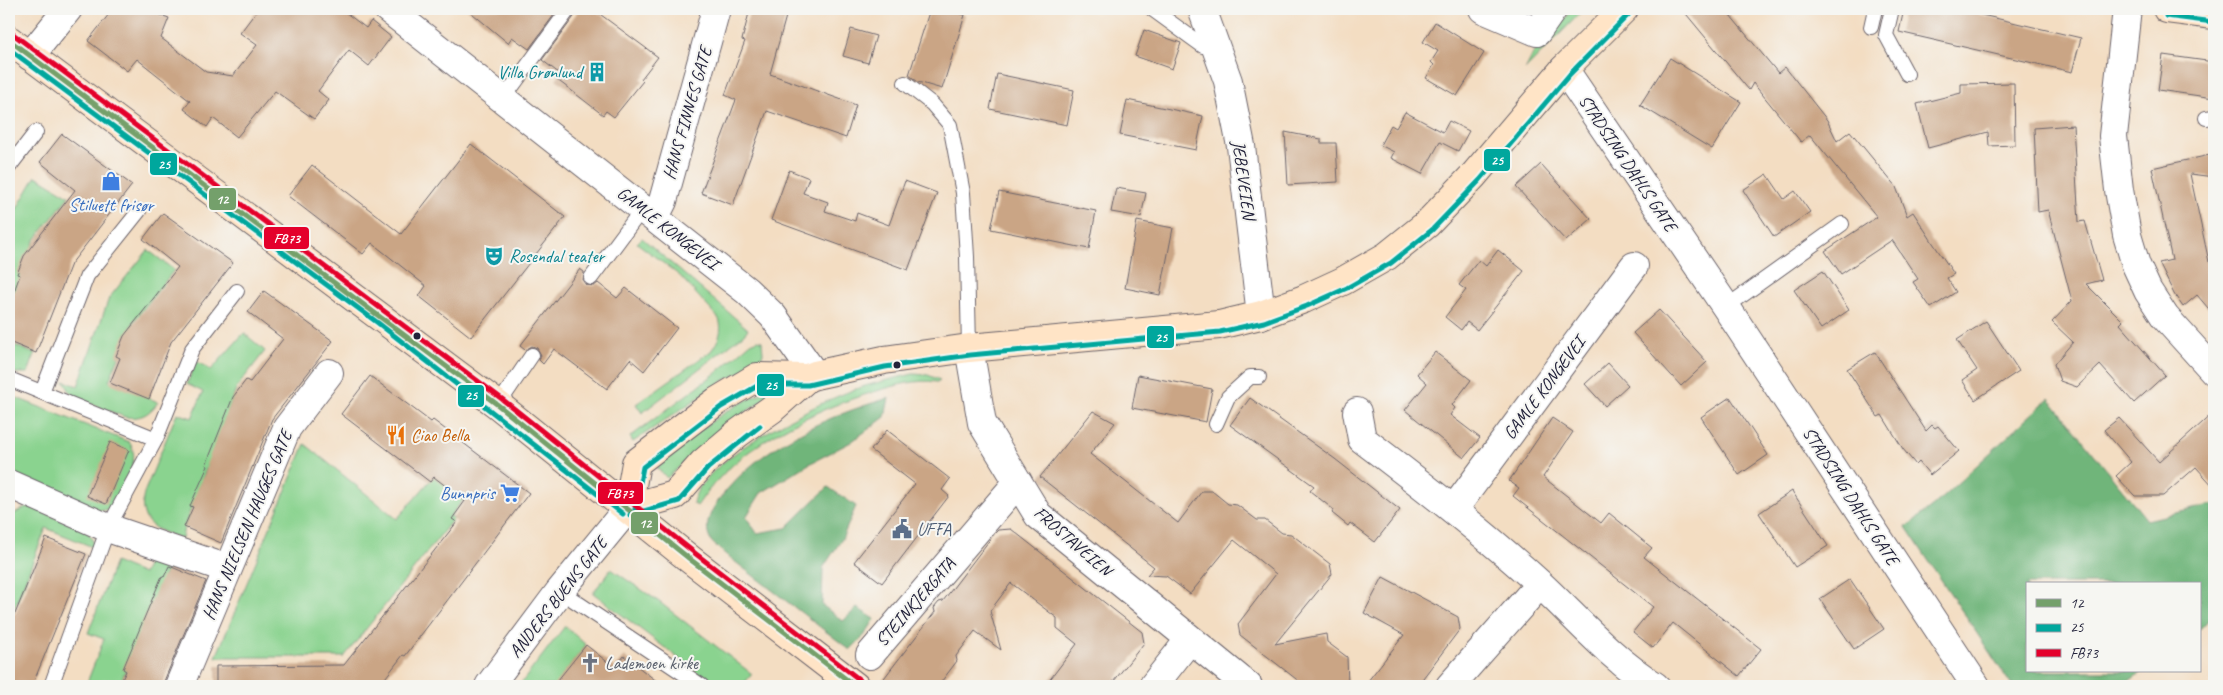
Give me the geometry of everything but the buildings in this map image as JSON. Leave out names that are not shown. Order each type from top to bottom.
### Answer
[{"type":"main road","points":[[628,508],[636,462],[718,401],[757,377],[811,377],[884,360],[969,348],[1219,325],[1261,315],[1304,300],[1344,282],[1386,256],[1426,224],[1474,175],[1564,69],[1624,9]]},
{"type":"main road","points":[[2167,9],[2214,15]]},
{"type":"main road","points":[[19,48],[498,405],[855,686]]},
{"type":"main road","points":[[628,508],[675,495],[710,457],[811,377]]},
{"type":"street","points":[[19,48],[68,9]]},
{"type":"street","name":"GAMLE KONGEVEI","points":[[388,9],[649,212],[747,291],[773,316],[811,377]]},
{"type":"street","name":"HANS FINNES GATE","points":[[649,212],[663,201],[716,9]]},
{"type":"street","name":"JEBEVEIEN","points":[[1202,9],[1228,81],[1241,146],[1261,315]]},
{"type":"street","points":[[1483,9],[1537,32],[1553,9]]},
{"type":"street","points":[[2126,9],[2113,136],[2118,190],[2127,234],[2136,265],[2148,291],[2165,317],[2214,371]]},
{"type":"street","name":"STADSING DAHLS GATE","points":[[1564,69],[1726,307],[1976,686]]},
{"type":"street","name":"GAMLE KONGEVEI","points":[[1454,509],[1634,266]]},
{"type":"street","name":"FROSTAVEIEN","points":[[969,348],[982,423],[1038,515],[1248,686]]},
{"type":"street","name":"HANS NIELSEN HAUGES GATE","points":[[179,686],[287,428],[330,373]]},
{"type":"street","points":[[1357,412],[1362,439],[1454,509],[1540,584],[1591,634],[1655,686]]},
{"type":"street","name":"STEINKJERGATA","points":[[870,655],[1018,482]]},
{"type":"street","points":[[9,484],[108,528],[228,569]]},
{"type":"street","name":"ANDERS BUENS GATE","points":[[489,686],[560,591],[628,508]]},
{"type":"street","points":[[1450,686],[1540,584]]},
{"type":"street","points":[[1153,686],[1190,639]]},
{"type":"lane","points":[[503,99],[569,9]]},
{"type":"lane","points":[[1152,9],[1204,46],[1217,48]]},
{"type":"lane","points":[[1871,27],[1875,9]]},
{"type":"lane","points":[[1892,9],[1886,35],[1907,74]]},
{"type":"lane","points":[[905,83],[932,104],[950,125],[962,192],[967,257],[969,348]]},
{"type":"lane","points":[[9,167],[36,132]]},
{"type":"lane","points":[[42,392],[87,276],[140,211]]},
{"type":"lane","points":[[591,278],[649,212]]},
{"type":"lane","points":[[1726,307],[1842,224]]},
{"type":"lane","points":[[51,686],[108,528],[156,439],[192,349],[237,291]]},
{"type":"lane","points":[[498,405],[532,355]]},
{"type":"lane","points":[[1216,424],[1228,397],[1250,377],[1259,377]]},
{"type":"lane","points":[[9,379],[156,439]]},
{"type":"lane","points":[[560,591],[702,686]]},
{"type":"green space","points":[[1572,9],[1584,9],[1525,70],[1542,36],[1556,29]]},
{"type":"green space","points":[[36,176],[69,196],[34,241],[9,306],[9,222]]},
{"type":"green space","points":[[642,238],[748,329],[642,413],[636,404],[711,351],[718,339],[721,328],[719,319],[680,276],[637,243]]},
{"type":"green space","points":[[148,250],[174,270],[134,321],[109,381],[158,402],[144,415],[125,417],[73,397],[64,381],[78,386],[109,298]]},
{"type":"green space","points":[[244,333],[265,351],[237,387],[184,527],[182,539],[157,529],[146,519],[143,512],[144,493],[177,413],[192,418],[203,392],[187,384],[196,361],[211,370]]},
{"type":"green space","points":[[758,340],[762,341],[763,353],[759,363],[723,381],[633,442],[630,437],[716,373],[751,343]]},
{"type":"green space","points":[[9,343],[35,354],[28,373],[9,373]]},
{"type":"green space","points":[[913,374],[928,375],[940,380],[937,382],[907,383],[884,389],[852,399],[801,420],[754,448],[713,484],[697,506],[693,503],[701,486],[716,469],[761,436],[835,397],[875,383]]},
{"type":"green space","points":[[772,389],[774,392],[716,433],[667,478],[657,468],[710,422],[740,404]]},
{"type":"green space","points":[[9,395],[129,442],[133,449],[133,465],[114,506],[110,509],[99,511],[9,475]]},
{"type":"green space","points":[[889,398],[885,417],[851,442],[809,464],[761,493],[746,517],[757,533],[786,528],[828,487],[856,506],[842,539],[823,568],[822,605],[843,621],[857,608],[875,619],[864,636],[850,650],[725,554],[711,541],[708,531],[708,520],[715,505],[734,482],[773,449],[817,424],[865,405]]},
{"type":"green space","points":[[2049,398],[2147,520],[2214,504],[2214,614],[2200,629],[2200,582],[2026,582],[2026,672],[2142,672],[2122,686],[2012,686],[1906,527],[1933,506]]},
{"type":"green space","points":[[305,444],[397,519],[434,476],[464,499],[450,516],[454,518],[344,657],[216,657]]},
{"type":"green space","points":[[26,507],[34,508],[85,530],[91,536],[95,548],[46,528],[9,622],[9,517]]},
{"type":"green space","points":[[154,551],[171,560],[119,686],[86,685],[104,639],[88,633],[115,562],[143,574]]},
{"type":"green space","points":[[611,569],[658,601],[752,674],[742,686],[715,686],[593,593]]},
{"type":"green space","points":[[565,626],[586,645],[554,686],[519,686]]},
{"type":"transit line","name":"25","points":[[635,509],[643,467],[721,407],[759,385],[808,385],[885,367],[970,355],[1220,332],[1264,322],[1347,288],[1391,263],[1432,230],[1480,180],[1570,74],[1629,14]]},
{"type":"transit line","name":"25","points":[[2166,16],[2213,22]]},
{"type":"transit line","name":"FB73","points":[[13,34],[502,399],[696,554],[860,680]]},
{"type":"transit line","name":"12","points":[[9,40],[498,405],[691,560],[855,686]]},
{"type":"transit line","name":"25","points":[[9,49],[378,323],[623,514]]},
{"type":"transit line","name":"25","points":[[630,515],[679,501],[708,468],[760,426]]},
{"type":"place","name":"Villa Grønlund","points":[[597,72]]},
{"type":"place","name":"Stiluett frisør","points":[[111,181]]},
{"type":"place","name":"Rosendal teater","points":[[494,256]]},
{"type":"place","name":"Ciao Bella","points":[[396,435]]},
{"type":"place","name":"Bunnpris","points":[[510,493]]},
{"type":"place","name":"UFFA","points":[[902,529]]},
{"type":"place","name":"Lademoen kirke","points":[[590,663]]}]
